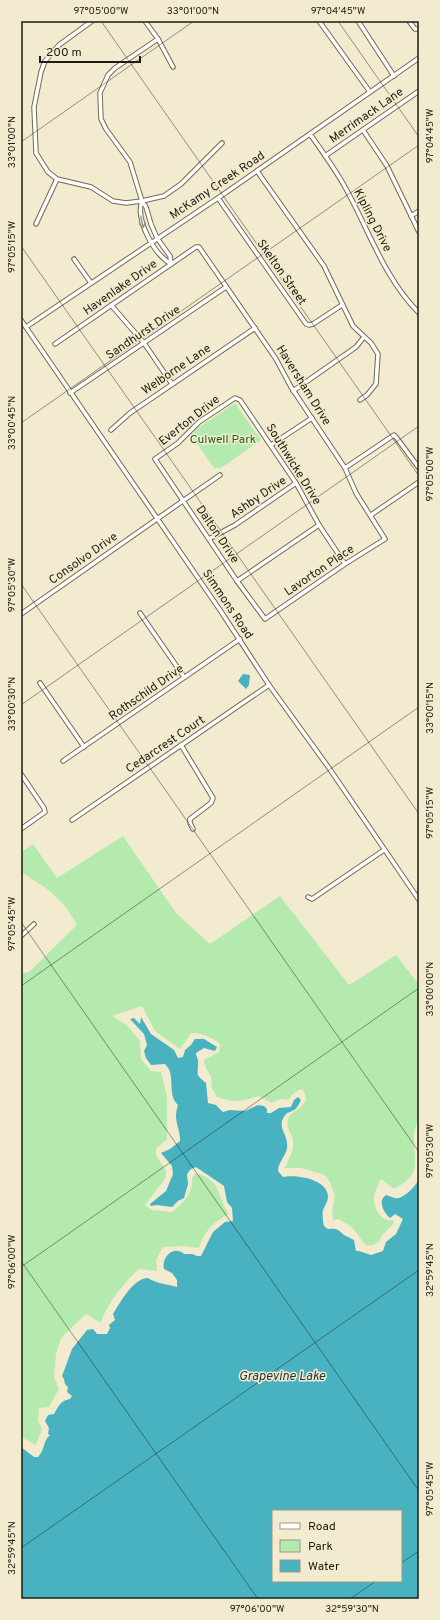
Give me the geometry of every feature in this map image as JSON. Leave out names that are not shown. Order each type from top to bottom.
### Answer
[{"type":"street","points":[[92,21],[59,45],[45,61],[41,72],[34,106],[36,153],[44,166],[57,179],[91,187],[114,201],[126,203],[142,201],[164,196],[181,184],[222,143]]},
{"type":"street","points":[[145,21],[158,39],[173,66]]},
{"type":"street","points":[[319,21],[370,92]]},
{"type":"street","points":[[358,21],[394,76]]},
{"type":"street","points":[[409,21],[418,30]]},
{"type":"street","points":[[158,39],[115,68],[108,75],[100,93],[101,119],[106,129],[130,162],[151,224],[157,238],[170,256],[171,264]]},
{"type":"street","name":"McKamy Creek Road","points":[[26,327],[218,198],[419,58]]},
{"type":"street","name":"Merrimack Lane","points":[[325,156],[419,91]]},
{"type":"street","points":[[363,130],[387,166],[419,232]]},
{"type":"street","name":"Kipling Drive","points":[[310,134],[345,187],[390,278],[419,313]]},
{"type":"street","points":[[257,171],[324,266],[353,326],[378,354],[376,384],[367,395],[360,400]]},
{"type":"street","points":[[36,224],[57,179]]},
{"type":"street","name":"Skelton Street","points":[[218,198],[306,324],[313,324],[342,305]]},
{"type":"street","points":[[142,201],[140,209],[144,230],[164,260],[171,264]]},
{"type":"street","points":[[411,216],[419,212]]},
{"type":"street","name":"Havenlake Drive","points":[[55,344],[198,246]]},
{"type":"street","name":"Haversham Drive","points":[[198,246],[276,359],[293,390],[345,468],[356,493],[385,539]]},
{"type":"street","points":[[74,259],[91,283]]},
{"type":"street","name":"Sandhurst Drive","points":[[70,393],[226,287]]},
{"type":"street","points":[[111,305],[144,343],[172,384]]},
{"type":"street","name":"Simmons Road","points":[[21,320],[240,640],[269,685],[329,768],[419,900]]},
{"type":"street","name":"Welborne Lane","points":[[111,430],[130,413],[255,328]]},
{"type":"street","points":[[293,390],[356,347],[364,337]]},
{"type":"street","name":"Southwicke Drive","points":[[235,398],[242,402],[271,445],[296,483],[319,525],[345,564]]},
{"type":"street","name":"Everton Drive","points":[[155,459],[178,443],[199,422],[235,398]]},
{"type":"street","points":[[271,445],[312,418]]},
{"type":"street","points":[[345,468],[394,435],[419,468]]},
{"type":"street","name":"Dalton Drive","points":[[155,459],[237,581],[265,619]]},
{"type":"street","name":"Consolvo Drive","points":[[21,614],[220,475]]},
{"type":"street","points":[[371,515],[419,482]]},
{"type":"street","name":"Ashby Drive","points":[[209,539],[235,525],[296,483]]},
{"type":"street","points":[[237,581],[319,525]]},
{"type":"street","name":"Lavorton Place","points":[[265,619],[345,564],[385,539]]},
{"type":"street","points":[[140,613],[184,678]]},
{"type":"street","name":"Rothschild Drive","points":[[63,761],[240,640]]},
{"type":"street","points":[[40,683],[84,747]]},
{"type":"street","name":"Cedarcrest Court","points":[[72,820],[269,685]]},
{"type":"street","points":[[181,745],[213,798],[211,803],[190,819],[193,829]]},
{"type":"street","points":[[21,774],[44,808],[44,812],[21,829]]},
{"type":"street","points":[[21,783],[26,780]]},
{"type":"street","points":[[308,897],[312,899],[384,850]]},
{"type":"street","points":[[21,936],[34,924]]},
{"type":"green space","name":"Culwell Park","points":[[235,403],[261,440],[221,468],[214,468],[191,435],[198,428]]},
{"type":"green space","points":[[123,836],[176,913],[210,944],[280,896],[349,985],[396,955],[419,985],[419,1117],[414,1133],[415,1166],[410,1178],[394,1189],[381,1179],[374,1195],[375,1206],[382,1217],[394,1220],[393,1224],[382,1235],[380,1241],[373,1245],[366,1246],[352,1227],[338,1219],[333,1220],[332,1211],[335,1196],[330,1182],[325,1175],[301,1168],[285,1168],[293,1148],[293,1141],[287,1122],[291,1115],[306,1100],[302,1089],[295,1092],[288,1100],[280,1099],[272,1103],[258,1096],[238,1101],[217,1097],[212,1088],[211,1077],[204,1060],[219,1052],[220,1044],[214,1039],[200,1034],[191,1033],[180,1049],[155,1031],[142,1006],[112,1016],[127,1025],[140,1041],[141,1059],[151,1071],[161,1072],[167,1096],[167,1139],[156,1149],[156,1155],[166,1171],[165,1179],[145,1205],[152,1210],[172,1212],[187,1197],[191,1188],[192,1178],[196,1173],[206,1177],[215,1184],[229,1214],[210,1228],[199,1248],[183,1246],[163,1247],[156,1260],[157,1271],[139,1269],[122,1287],[111,1302],[101,1323],[86,1314],[61,1338],[56,1354],[54,1377],[59,1389],[49,1407],[39,1408],[38,1421],[42,1429],[36,1445],[21,1437],[21,974],[29,972],[77,925],[65,907],[53,894],[21,872],[21,852],[33,844],[57,878]]},
{"type":"water","points":[[243,674],[250,675],[249,685],[246,689],[238,681]]},
{"type":"water","name":"Grapevine Lake","points":[[141,1017],[151,1034],[174,1050],[178,1058],[183,1057],[185,1050],[195,1039],[204,1039],[217,1047],[215,1051],[204,1048],[196,1053],[196,1056],[198,1061],[199,1076],[206,1083],[208,1103],[216,1105],[223,1112],[230,1110],[245,1111],[258,1105],[264,1106],[267,1109],[267,1113],[271,1113],[279,1108],[291,1107],[294,1100],[298,1097],[301,1100],[296,1108],[287,1113],[283,1118],[282,1126],[286,1138],[287,1148],[279,1165],[278,1171],[283,1177],[303,1177],[322,1185],[328,1196],[323,1210],[324,1226],[328,1229],[338,1230],[354,1240],[356,1251],[371,1255],[383,1251],[386,1242],[396,1234],[403,1219],[395,1214],[390,1218],[388,1216],[382,1207],[383,1198],[386,1195],[395,1198],[402,1197],[412,1189],[419,1179],[419,1599],[21,1599],[21,1447],[34,1457],[38,1457],[50,1435],[48,1434],[49,1428],[45,1421],[48,1415],[54,1414],[60,1404],[70,1399],[72,1396],[67,1392],[68,1387],[62,1376],[72,1349],[87,1330],[93,1329],[97,1334],[107,1334],[110,1328],[109,1325],[115,1320],[113,1314],[123,1298],[132,1286],[142,1279],[148,1278],[159,1283],[177,1287],[177,1280],[172,1273],[164,1269],[164,1260],[166,1257],[172,1252],[176,1251],[184,1254],[201,1256],[213,1232],[225,1222],[233,1221],[232,1208],[227,1202],[224,1186],[196,1167],[191,1169],[187,1174],[188,1184],[184,1198],[172,1207],[157,1205],[151,1206],[150,1204],[166,1191],[173,1174],[172,1166],[161,1153],[170,1149],[180,1141],[176,1119],[178,1105],[174,1101],[169,1068],[165,1064],[151,1065],[146,1058],[144,1051],[147,1045],[144,1034],[130,1019],[134,1018],[140,1024]]}]
